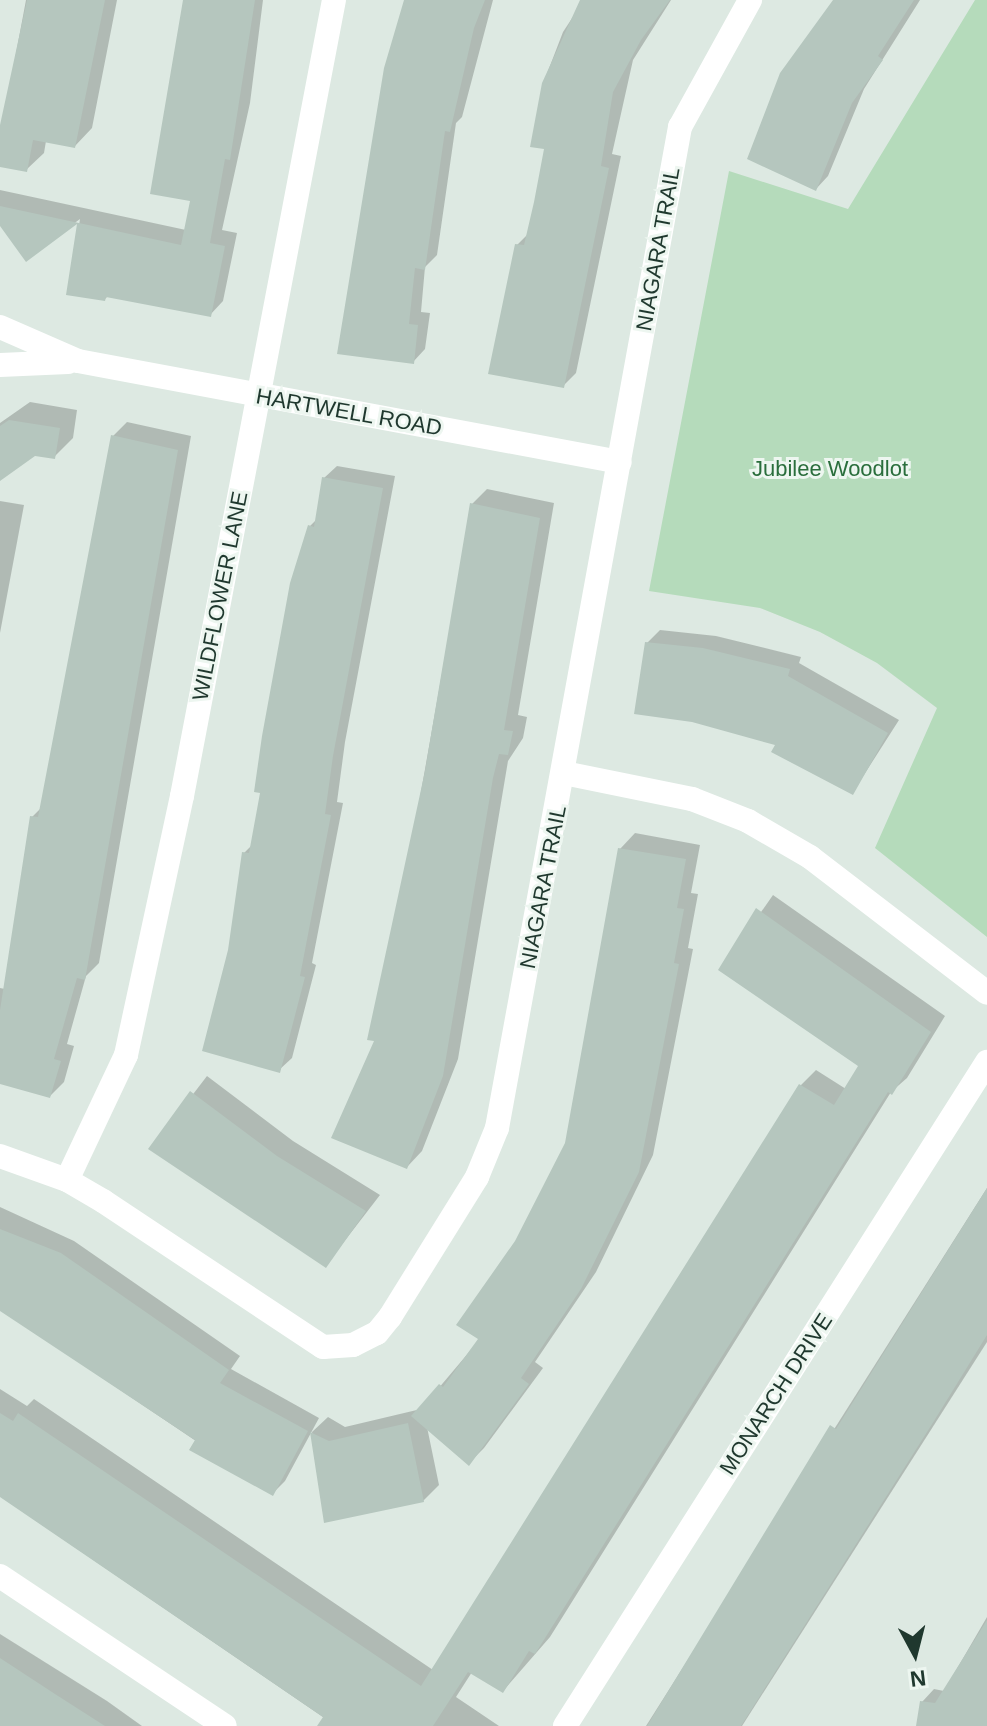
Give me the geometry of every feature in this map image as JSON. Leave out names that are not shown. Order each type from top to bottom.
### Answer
[{"type":"street","name":"WILDFLOWER LANE","points":[[67,1180],[126,1055],[182,796],[334,0]]},
{"type":"street","name":"NIAGARA TRAIL","points":[[0,1156],[67,1180],[323,1347],[353,1345],[377,1333],[489,1151],[502,1108],[680,127],[750,0]]},
{"type":"street","name":"HARTWELL ROAD","points":[[0,327],[78,361],[620,462]]},
{"type":"street","name":"HARTWELL ROAD","points":[[0,365],[78,361]]},
{"type":"street","points":[[564,773],[692,799],[748,821],[810,857],[987,993]]},
{"type":"street","name":"MONARCH DRIVE","points":[[565,1726],[987,1062]]},
{"type":"street","points":[[0,1576],[225,1726]]},
{"type":"green space","name":"Jubilee Woodlot","points":[[975,0],[987,0],[987,937],[875,848],[937,708],[877,663],[820,632],[760,608],[649,591],[729,171],[848,209]]},
{"type":"building","points":[[27,0],[105,0],[75,148],[33,140],[27,172],[0,167],[0,125]]},
{"type":"building","points":[[183,0],[255,0],[230,160],[225,159],[210,243],[225,246],[211,317],[106,297],[105,301],[66,295],[77,224],[26,262],[0,226],[0,206],[181,245],[190,201],[150,194]]},
{"type":"building","points":[[404,0],[485,0],[474,28],[450,132],[445,131],[425,270],[415,268],[409,324],[418,325],[414,364],[337,354],[384,68]]},
{"type":"building","points":[[580,0],[670,0],[641,40],[613,92],[601,166],[609,168],[564,388],[488,374],[515,244],[524,245],[544,149],[530,147],[542,83]]},
{"type":"building","points":[[833,0],[914,0],[878,56],[883,60],[852,103],[816,191],[747,159],[780,73]]},
{"type":"building","points":[[9,420],[60,428],[55,459],[35,456],[0,481],[0,426]]},
{"type":"building","points":[[111,435],[178,450],[85,980],[77,978],[54,1059],[61,1061],[50,1098],[0,1084],[0,1010],[30,816],[38,817]]},
{"type":"building","points":[[322,477],[383,488],[333,756],[325,814],[331,815],[300,976],[305,977],[280,1073],[202,1051],[228,950],[242,852],[249,853],[260,793],[254,792],[262,736],[290,583],[308,525],[314,527]]},
{"type":"building","points":[[470,503],[540,518],[504,730],[513,731],[508,755],[499,754],[493,778],[443,1076],[407,1169],[331,1138],[374,1041],[367,1040],[425,771]]},
{"type":"building","points":[[645,642],[703,648],[790,669],[788,676],[888,733],[853,795],[771,752],[775,745],[692,722],[634,714]]},
{"type":"building","points":[[618,848],[686,859],[677,908],[684,909],[674,963],[679,964],[639,1172],[581,1289],[521,1378],[529,1384],[469,1466],[411,1416],[439,1384],[443,1387],[478,1339],[456,1325],[515,1241],[565,1143]]},
{"type":"building","points":[[756,908],[931,1032],[892,1095],[888,1092],[535,1654],[529,1651],[503,1693],[468,1672],[433,1726],[317,1726],[323,1717],[0,1497],[0,1413],[13,1421],[18,1413],[421,1686],[799,1084],[834,1105],[858,1066],[718,970]]},
{"type":"building","points":[[190,1091],[277,1156],[366,1211],[326,1268],[148,1149]]},
{"type":"building","points":[[987,1188],[987,1335],[934,1421],[741,1726],[647,1726],[830,1425],[836,1429]]},
{"type":"building","points":[[0,1229],[61,1253],[229,1370],[220,1383],[308,1431],[273,1496],[189,1450],[195,1440],[0,1311]]},
{"type":"building","points":[[408,1423],[424,1502],[324,1523],[310,1432],[329,1441]]},
{"type":"building","points":[[987,1620],[987,1726],[916,1726],[920,1701],[935,1703]]},
{"type":"building","points":[[0,1658],[55,1694],[105,1726],[0,1726]]}]
